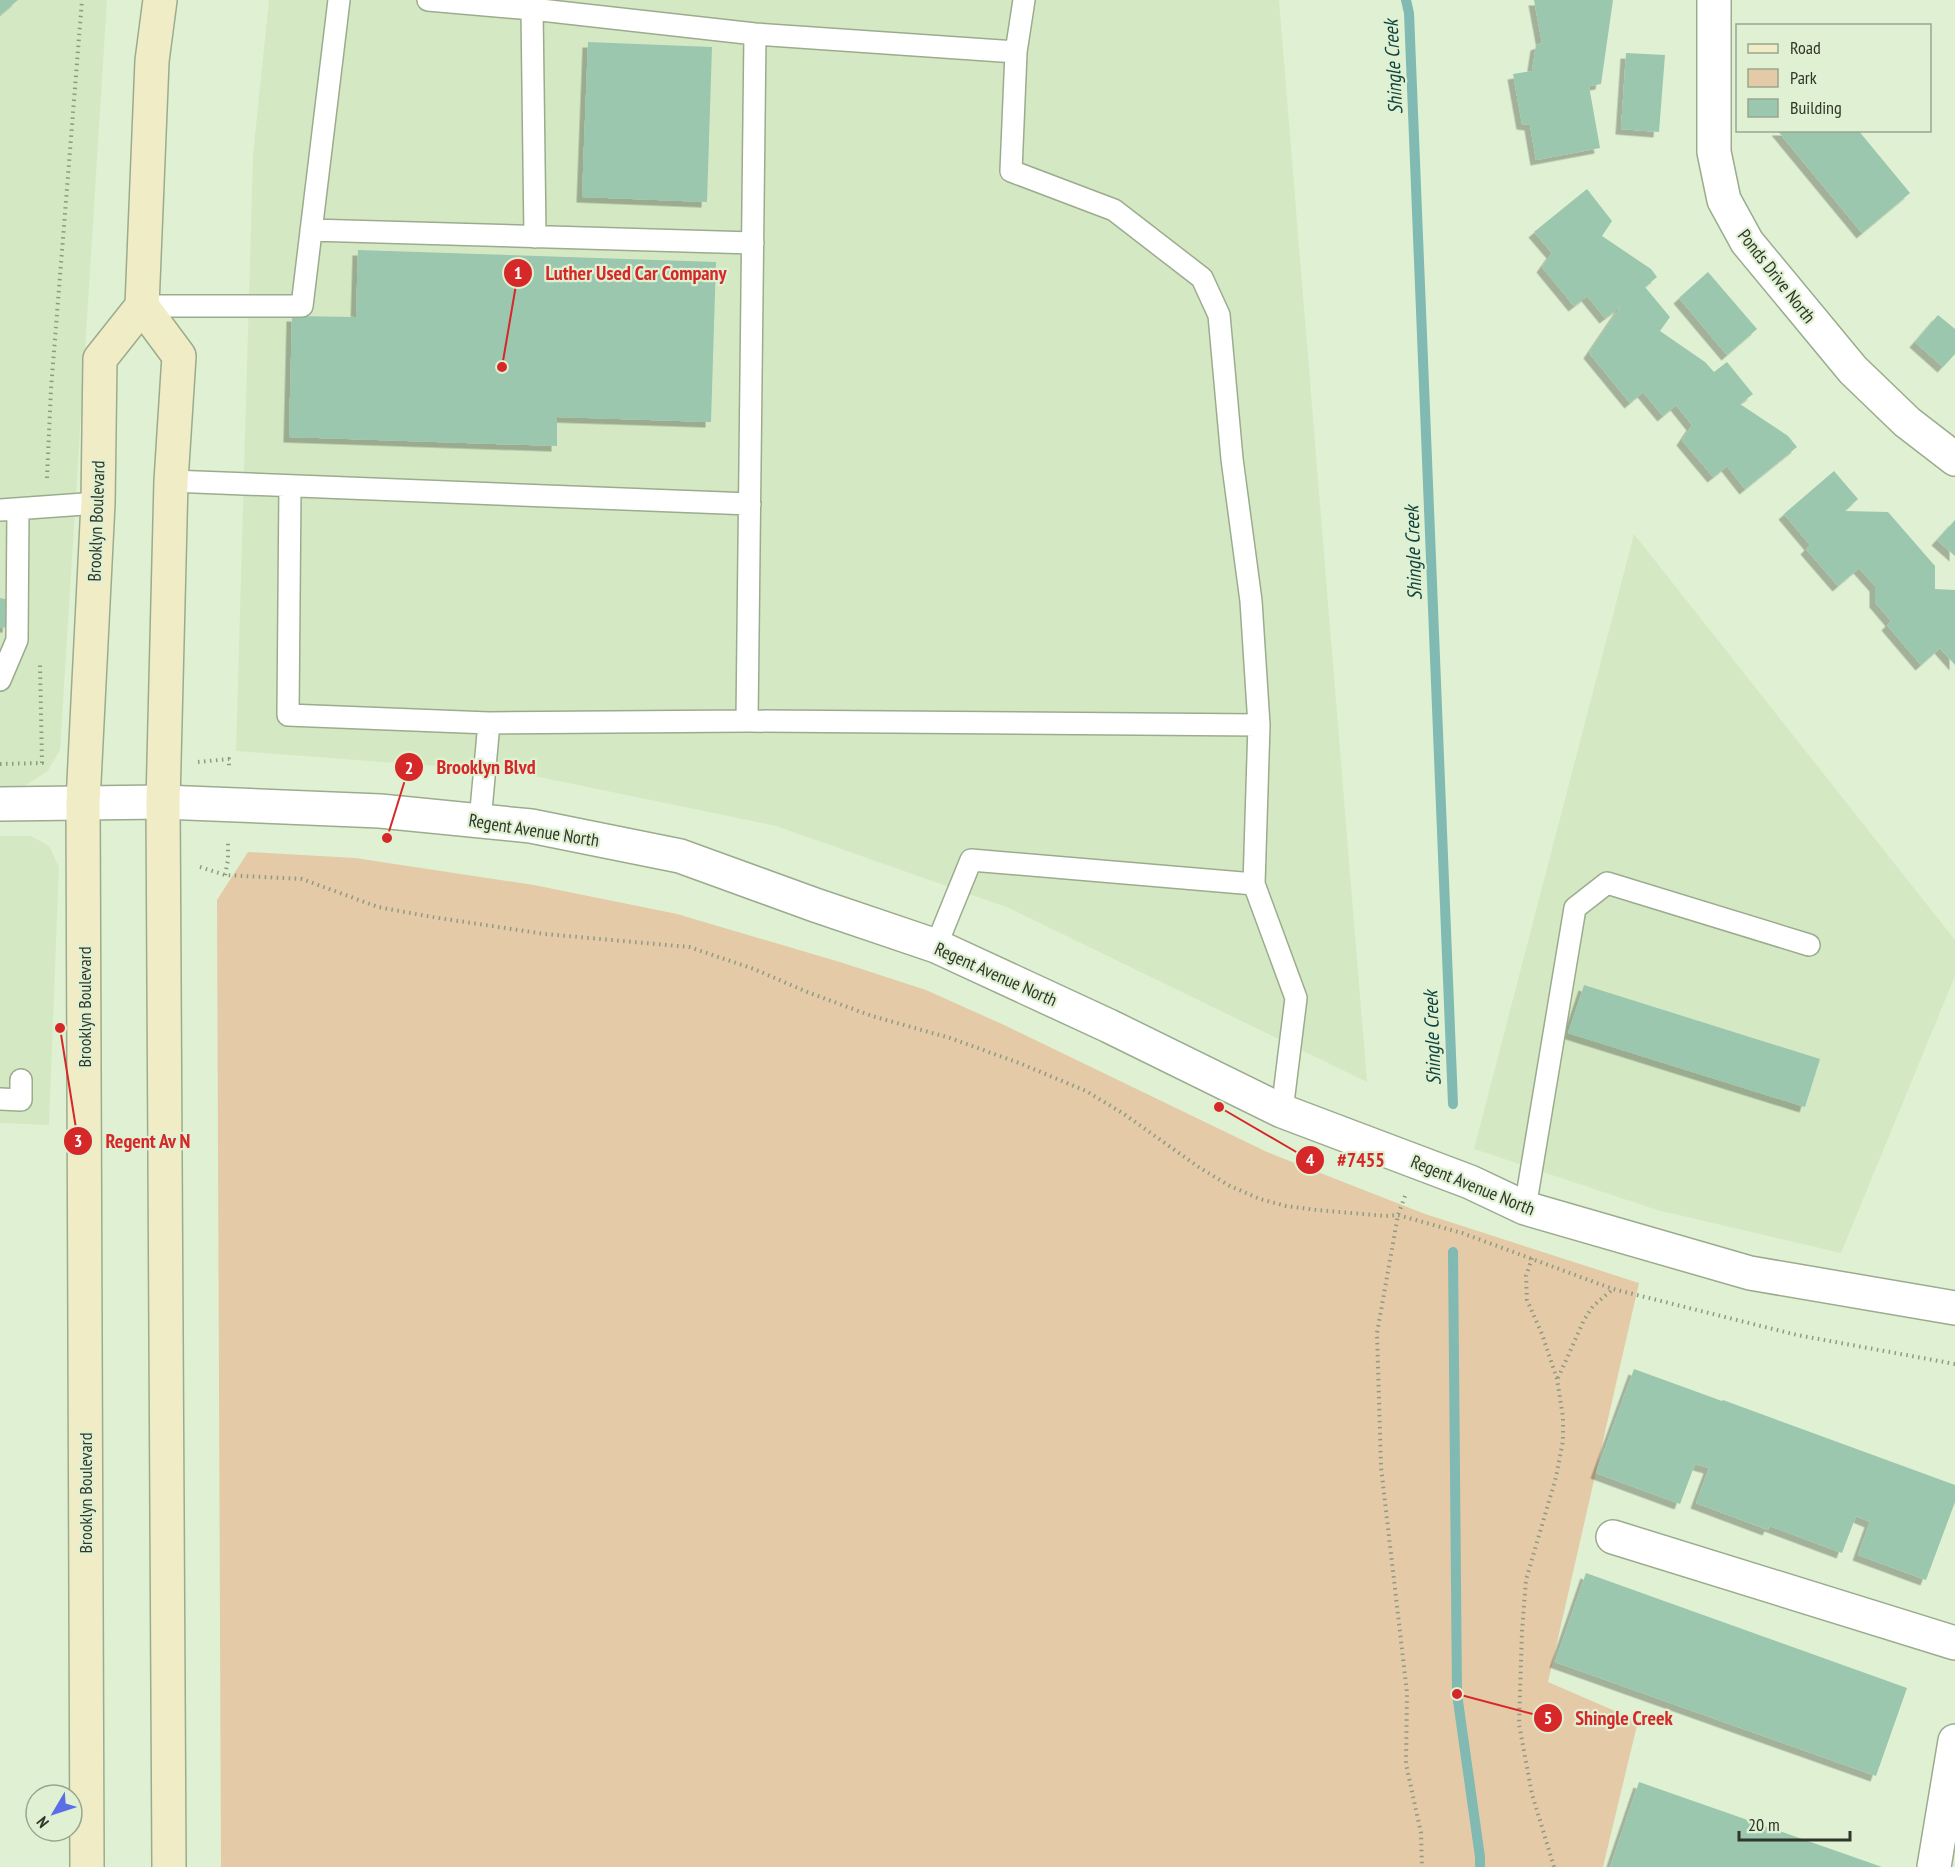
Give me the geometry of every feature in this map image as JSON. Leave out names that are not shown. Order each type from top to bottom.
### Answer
[{"type":"main road","points":[[160,0],[152,61],[142,306],[179,356],[171,481],[162,802],[169,1867]]},
{"type":"main road","name":"Brooklyn Boulevard","points":[[87,1867],[83,802],[98,503],[99,359],[142,306]]},
{"type":"street","name":"Ponds Drive North","points":[[1714,0],[1714,152],[1724,200],[1746,242],[1854,370],[1907,422],[1955,459]]},
{"type":"street","name":"Regent Avenue North","points":[[0,804],[162,802],[380,811],[531,826],[680,856],[936,946],[1109,1026],[1281,1111],[1470,1182],[1525,1208],[1750,1273],[1955,1308]]},
{"type":"street","points":[[1613,1537],[1955,1642]]},
{"type":"street","points":[[1934,1867],[1955,1742]]},
{"type":"lane","points":[[142,306],[302,306],[339,0]]},
{"type":"lane","points":[[429,0],[755,34],[1016,52]]},
{"type":"lane","points":[[1024,0],[1016,52],[1011,171],[1114,210],[1202,278],[1219,315],[1232,459],[1251,601],[1259,724],[1254,884],[1296,998],[1281,1111]]},
{"type":"lane","points":[[532,9],[535,237]]},
{"type":"lane","points":[[747,721],[755,34]]},
{"type":"lane","points":[[311,230],[753,243]]},
{"type":"lane","points":[[171,481],[750,504]]},
{"type":"lane","points":[[290,486],[288,716],[489,723],[747,721],[1259,724]]},
{"type":"lane","points":[[0,680],[17,640],[9,509],[98,503]]},
{"type":"lane","points":[[480,821],[489,723]]},
{"type":"lane","points":[[936,946],[971,860],[1254,884]]},
{"type":"lane","points":[[1525,1208],[1575,909],[1607,884],[1809,945]]},
{"type":"lane","points":[[0,1100],[21,1100],[21,1080]]},
{"type":"path","points":[[46,506],[51,389],[82,0]]},
{"type":"path","points":[[0,764],[42,763],[40,661]]},
{"type":"path","points":[[195,865],[225,875],[302,879],[378,907],[432,917],[545,934],[689,947],[718,955],[872,1017],[950,1038],[1086,1091],[1124,1114],[1200,1168],[1230,1186],[1260,1198],[1286,1206],[1317,1210],[1398,1215],[1462,1233],[1613,1289],[1797,1335],[1955,1364]]},
{"type":"path","points":[[1416,1162],[1398,1215],[1377,1333],[1381,1467],[1407,1693],[1406,1764],[1422,1833],[1422,1867]]},
{"type":"path","points":[[1532,1258],[1526,1276],[1527,1300],[1542,1334],[1557,1379],[1563,1417],[1563,1441],[1556,1477],[1526,1580],[1519,1724],[1532,1794],[1554,1867]]},
{"type":"path","points":[[1557,1379],[1584,1320],[1593,1306],[1613,1289]]},
{"type":"shaded area","points":[[0,0],[107,0],[60,750],[47,772],[24,786],[0,786]]},
{"type":"shaded area","points":[[269,0],[1279,0],[1367,1082],[1009,908],[776,826],[515,772],[236,751],[253,155]]},
{"type":"shaded area","points":[[1634,534],[1955,940],[1955,976],[1841,1253],[1657,1210],[1474,1149]]},
{"type":"shaded area","points":[[0,836],[31,836],[49,846],[59,867],[49,1125],[0,1123]]},
{"type":"green space","points":[[248,852],[355,858],[534,885],[677,914],[843,963],[926,990],[1004,1025],[1267,1152],[1425,1214],[1639,1283],[1548,1682],[1638,1721],[1603,1867],[221,1867],[217,900]]},
{"type":"building","points":[[0,0],[18,0],[0,15]]},
{"type":"building","points":[[1534,0],[1613,0],[1601,84],[1589,86],[1600,148],[1536,160],[1530,125],[1522,124],[1513,74],[1532,71],[1536,45],[1542,43]]},
{"type":"building","points":[[588,42],[712,47],[707,202],[582,197]]},
{"type":"building","points":[[1626,53],[1665,55],[1659,132],[1621,129]]},
{"type":"building","points":[[1779,132],[1860,132],[1910,193],[1862,233]]},
{"type":"building","points":[[1587,189],[1612,221],[1602,236],[1651,269],[1657,277],[1645,287],[1670,317],[1660,331],[1705,362],[1714,372],[1727,362],[1753,394],[1740,404],[1788,436],[1797,447],[1745,489],[1727,466],[1713,477],[1682,440],[1692,425],[1676,405],[1663,416],[1643,392],[1630,403],[1589,353],[1621,306],[1605,318],[1587,296],[1574,306],[1542,267],[1552,253],[1534,232]]},
{"type":"building","points":[[358,250],[716,262],[711,422],[557,417],[557,446],[289,437],[292,316],[356,317]]},
{"type":"building","points":[[1708,272],[1757,329],[1727,355],[1679,298]]},
{"type":"building","points":[[1938,315],[1955,329],[1955,354],[1943,367],[1915,342]]},
{"type":"building","points":[[1834,471],[1858,499],[1845,511],[1888,512],[1935,566],[1935,589],[1955,590],[1955,665],[1940,648],[1921,665],[1887,625],[1891,621],[1875,602],[1875,586],[1859,568],[1838,586],[1806,549],[1810,545],[1784,514]]},
{"type":"building","points":[[1955,520],[1955,556],[1937,540]]},
{"type":"building","points":[[0,598],[10,600],[8,627],[0,628]]},
{"type":"building","points":[[1584,985],[1820,1059],[1805,1107],[1568,1033]]},
{"type":"building","points":[[1634,1369],[1955,1485],[1955,1502],[1926,1580],[1858,1555],[1870,1522],[1856,1516],[1842,1553],[1770,1526],[1768,1530],[1696,1503],[1709,1468],[1695,1464],[1680,1504],[1596,1473]]},
{"type":"building","points":[[1586,1573],[1907,1688],[1876,1776],[1555,1662]]},
{"type":"building","points":[[1639,1782],[1882,1867],[1610,1867]]},
{"type":"waterway","name":"Shingle Creek","points":[[1406,0],[1409,13],[1453,1104]]},
{"type":"waterway","name":"Shingle Creek","points":[[1453,1252],[1457,1694],[1480,1867]]},
{"type":"place","name":"Luther Used Car Company","points":[[502,367]]},
{"type":"place","name":"Brooklyn Blvd","points":[[387,838]]},
{"type":"place","name":"Regent Av N","points":[[60,1028]]},
{"type":"place","name":"#7455","points":[[1219,1107]]},
{"type":"place","name":"Shingle Creek","points":[[1457,1694]]}]
